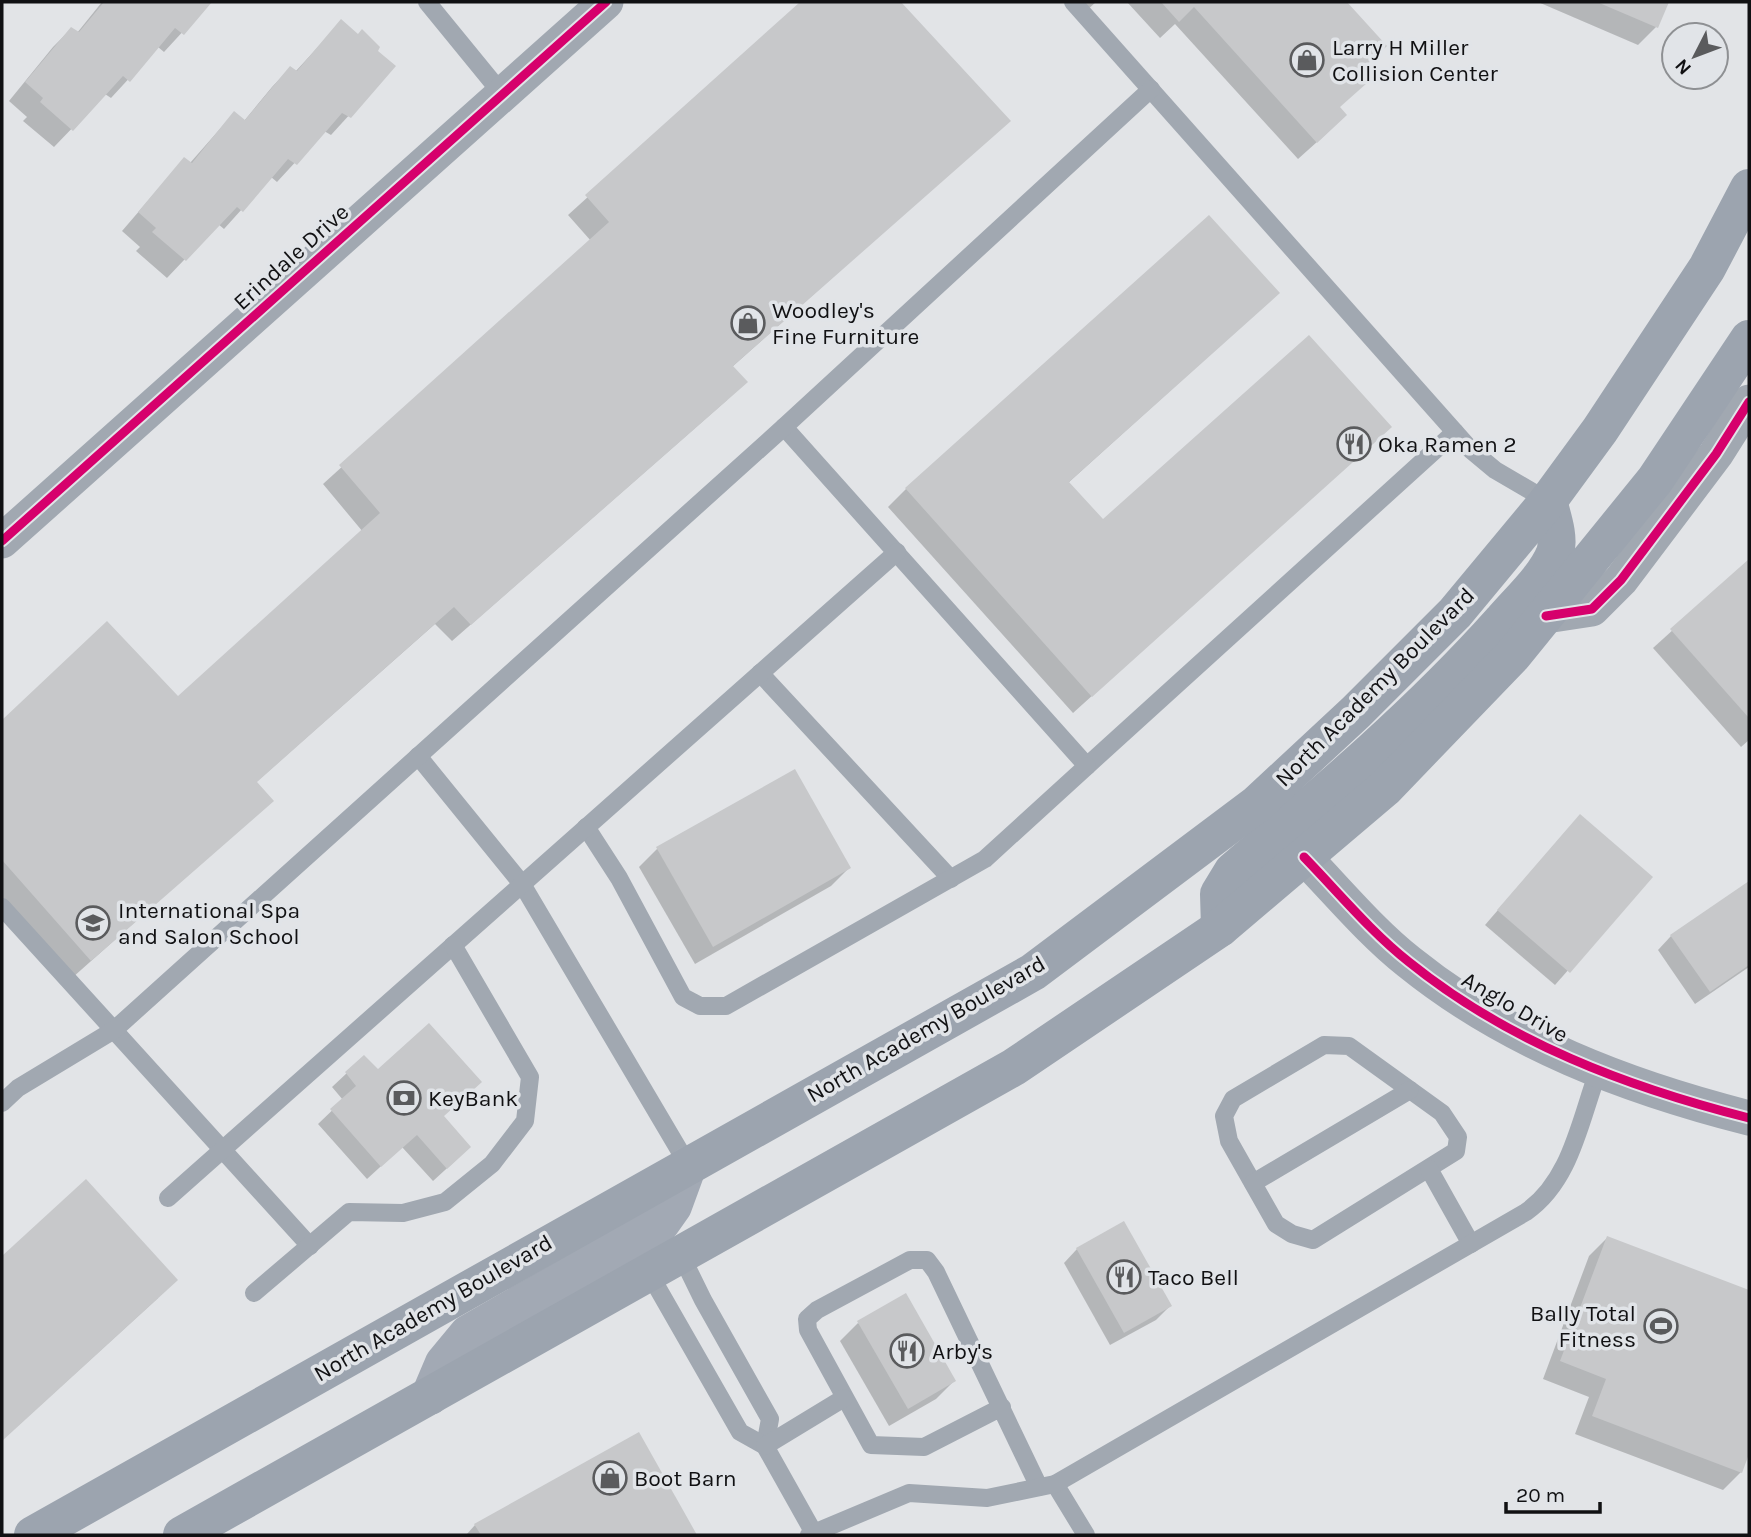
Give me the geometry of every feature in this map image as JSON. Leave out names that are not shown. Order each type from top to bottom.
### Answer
[{"type":"highway","name":"North Academy Boulevard","points":[[33,1535],[1033,972],[1257,804],[1356,712],[1455,613],[1548,501],[1600,430],[1707,268],[1749,188]]},
{"type":"highway","points":[[183,1535],[1014,1067],[1220,928],[1385,788],[1546,616],[1655,480],[1749,339]]},
{"type":"highway","points":[[1220,928],[1219,894],[1233,871],[1397,729],[1473,653],[1531,587],[1555,553],[1556,535],[1548,501]]},
{"type":"main road","points":[[430,1396],[444,1363],[468,1334],[661,1223],[673,1206],[688,1165]]},
{"type":"street","name":"Erindale Drive","points":[[2,541],[606,2]]},
{"type":"street","points":[[1546,616],[1592,609],[1621,580],[1716,454],[1749,402]]},
{"type":"street","name":"Anglo Drive","points":[[1304,857],[1407,961],[1459,999],[1514,1032],[1598,1072],[1749,1118]]},
{"type":"lane","points":[[427,2],[502,95]]},
{"type":"lane","points":[[1073,2],[1455,432],[1495,470],[1548,501]]},
{"type":"lane","points":[[2,1103],[18,1088],[114,1030],[784,427],[1151,89]]},
{"type":"lane","points":[[784,427],[1087,766]]},
{"type":"lane","points":[[586,827],[620,878],[683,998],[714,1008],[726,1006],[985,859],[1455,432]]},
{"type":"lane","points":[[168,1198],[897,552]]},
{"type":"lane","points":[[760,673],[951,879]]},
{"type":"lane","points":[[418,756],[522,884],[688,1165]]},
{"type":"lane","points":[[2,907],[310,1246]]},
{"type":"lane","points":[[254,1293],[349,1212],[403,1213],[445,1202],[492,1164],[525,1121],[530,1077],[453,945]]},
{"type":"lane","points":[[1324,1045],[1349,1046],[1442,1113],[1458,1137],[1457,1151],[1429,1169],[1313,1240],[1292,1234],[1276,1224],[1229,1142],[1224,1116],[1233,1099],[1313,1051],[1324,1045]]},
{"type":"lane","points":[[665,1264],[740,1432],[765,1446],[812,1534],[909,1493],[987,1498],[1047,1485],[1526,1212],[1549,1194],[1565,1164],[1598,1072]]},
{"type":"lane","points":[[1253,1183],[1410,1090]]},
{"type":"lane","points":[[1429,1169],[1471,1244]]},
{"type":"lane","points":[[1002,1406],[924,1447],[876,1446],[866,1441],[808,1330],[807,1319],[817,1310],[917,1258],[927,1260],[936,1272],[1002,1406],[1047,1485],[1086,1535]]},
{"type":"lane","points":[[665,1264],[703,1300],[769,1419],[765,1446]]},
{"type":"lane","points":[[765,1446],[844,1398]]},
{"type":"building","points":[[104,2],[212,2],[184,35],[175,28],[130,82],[123,76],[73,131],[40,102],[43,98],[25,82],[71,27],[79,32]]},
{"type":"building","points":[[800,2],[901,2],[1011,121],[733,366],[748,382],[471,625],[454,607],[257,782],[274,801],[91,961],[2,860],[2,720],[107,621],[178,696],[380,513],[339,465],[609,222],[585,195]]},
{"type":"building","name":"Larry H Miller Collision Center","points":[[1161,2],[1347,2],[1387,46],[1358,73],[1367,83],[1340,107],[1347,115],[1317,143],[1194,7],[1179,22]]},
{"type":"building","points":[[1597,2],[1669,2],[1658,28]]},
{"type":"building","points":[[341,19],[358,34],[362,29],[380,47],[378,51],[396,66],[351,118],[342,113],[297,165],[288,159],[243,212],[237,207],[186,261],[152,232],[156,228],[138,212],[184,157],[192,163],[234,111],[245,120],[290,66],[297,71]]},
{"type":"building","points":[[1209,215],[1280,293],[1069,482],[1103,519],[1309,335],[1392,427],[1092,697],[905,488]]},
{"type":"building","points":[[1749,559],[1749,718],[1670,629]]},
{"type":"building","points":[[795,769],[851,868],[713,947],[656,847]]},
{"type":"building","points":[[1580,814],[1653,877],[1570,973],[1497,910]]},
{"type":"building","points":[[1749,881],[1749,965],[1710,992],[1670,935]]},
{"type":"building","name":"KeyBank","points":[[429,1023],[482,1082],[444,1116],[471,1147],[447,1169],[417,1135],[381,1167],[330,1109],[356,1086],[345,1072],[364,1055],[378,1069]]},
{"type":"building","points":[[86,1179],[178,1280],[2,1441],[2,1256]]},
{"type":"building","name":"Taco Bell","points":[[1124,1221],[1172,1306],[1124,1333],[1076,1248]]},
{"type":"building","name":"Bally Total Fitness","points":[[1607,1236],[1749,1290],[1749,1454],[1742,1473],[1592,1416],[1606,1379],[1560,1361]]},
{"type":"building","name":"Arby's","points":[[906,1293],[956,1381],[908,1409],[857,1321]]},
{"type":"building","name":"Boot Barn","points":[[639,1432],[697,1535],[481,1535],[474,1524]]},
{"type":"cycle path","points":[[2,541],[606,2]]},
{"type":"cycle path","points":[[1546,616],[1592,609],[1621,580],[1716,454],[1749,402]]},
{"type":"cycle path","points":[[1304,857],[1395,950],[1447,990],[1487,1016],[1570,1058],[1614,1076],[1658,1092],[1749,1118]]},
{"type":"place","name":"Larry H Miller Collision Center","points":[[1307,60]]},
{"type":"place","name":"Woodley's Fine Furniture","points":[[748,323]]},
{"type":"place","name":"Oka Ramen 2","points":[[1354,444]]},
{"type":"place","name":"International Spa and Salon School","points":[[93,923]]},
{"type":"place","name":"KeyBank","points":[[404,1098]]},
{"type":"place","name":"Taco Bell","points":[[1124,1277]]},
{"type":"place","name":"Bally Total Fitness","points":[[1661,1326]]},
{"type":"place","name":"Arby's","points":[[907,1351]]},
{"type":"place","name":"Boot Barn","points":[[610,1478]]}]
